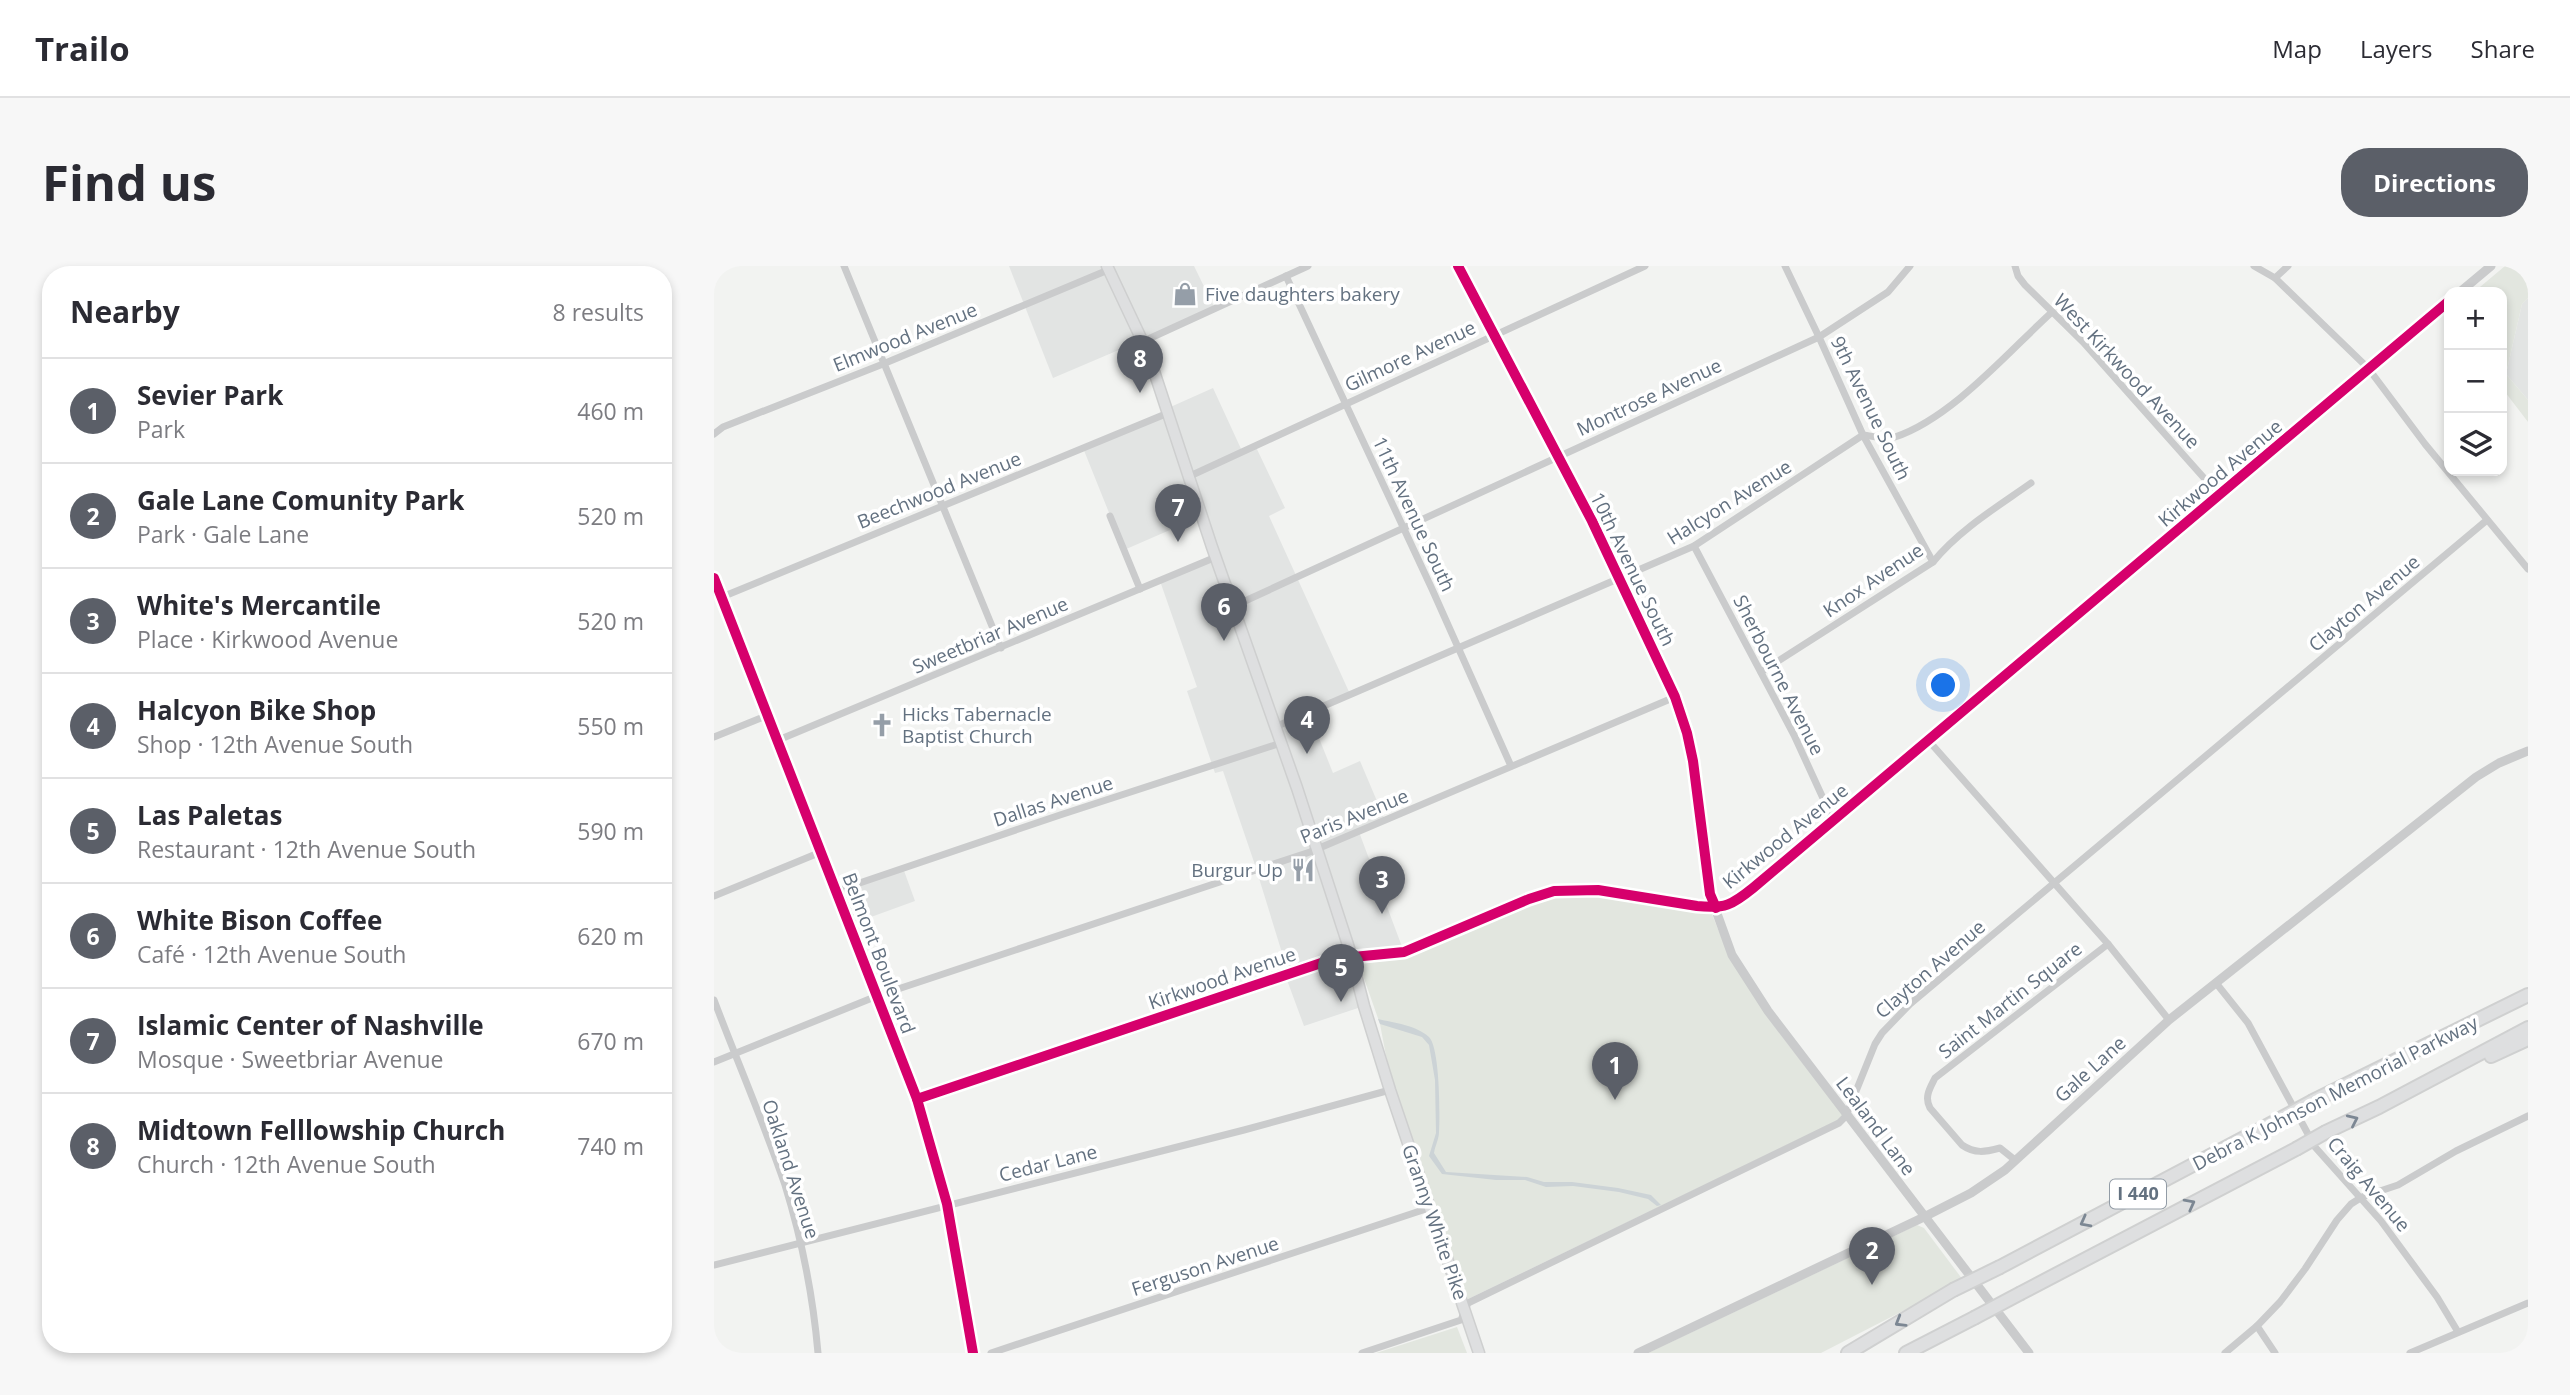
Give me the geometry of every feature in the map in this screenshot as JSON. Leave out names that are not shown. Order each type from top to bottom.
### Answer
[{"type":"highway","points":[[2458,1031],[2528,988]]},
{"type":"highway","name":"Debra K Johnson Memorial Parkway","points":[[1848,1353],[1953,1290],[2313,1101],[2528,995]]},
{"type":"highway","name":"Debra K Johnson Memorial Parkway","points":[[1906,1353],[2528,1028]]},
{"type":"highway","points":[[2379,1107],[2528,1039]]},
{"type":"main road","name":"Granny White Pike","points":[[1108,268],[1144,341],[1190,475],[1316,849],[1390,1090],[1479,1353]]},
{"type":"street","points":[[844,266],[1001,648]]},
{"type":"street","points":[[1144,341],[1308,266]]},
{"type":"street","name":"10th Avenue South","points":[[1458,266],[1592,521],[1675,697],[1688,733],[1710,894],[1716,908]]},
{"type":"street","name":"Gilmore Avenue","points":[[1190,475],[1645,266]]},
{"type":"street","name":"9th Avenue South","points":[[1785,266],[1863,435],[1933,562]]},
{"type":"street","name":"Montrose Avenue","points":[[1234,606],[1819,337],[1888,292],[1910,266]]},
{"type":"street","name":"West Kirkwood Avenue","points":[[2015,266],[2018,276],[2083,342],[2220,496]]},
{"type":"street","points":[[2255,266],[2275,278],[2368,368],[2528,569]]},
{"type":"street","points":[[2275,278],[2288,266]]},
{"type":"street","points":[[2466,287],[2491,266]]},
{"type":"street","name":"Elmwood Avenue","points":[[714,434],[723,427],[883,364],[1108,268]]},
{"type":"street","name":"11th Avenue South","points":[[1286,276],[1511,766]]},
{"type":"street","name":"Kirkwood Avenue","points":[[916,1099],[1333,959],[1404,952],[1554,891],[1598,890],[1716,908],[1727,906],[2220,496],[2444,305]]},
{"type":"street","points":[[1863,435],[1893,438],[1929,421],[1959,399],[2052,312]]},
{"type":"street","name":"Beechwood Avenue","points":[[722,597],[1168,413]]},
{"type":"street","name":"Halcyon Avenue","points":[[1275,727],[1694,546],[1863,435]]},
{"type":"street","name":"Knox Avenue","points":[[1761,671],[1933,562],[1943,549],[1965,531],[2031,483]]},
{"type":"street","points":[[1110,516],[1140,589]]},
{"type":"street","name":"Clayton Avenue","points":[[1846,1116],[1866,1063],[1882,1033],[1910,1004],[2487,520]]},
{"type":"street","name":"Sherbourne Avenue","points":[[1694,546],[1794,735],[1833,820]]},
{"type":"street","name":"Sweetbriar Avenue","points":[[776,741],[1216,557]]},
{"type":"street","name":"Belmont Boulevard","points":[[714,578],[916,1099],[947,1204],[974,1353]]},
{"type":"street","name":"Paris Avenue","points":[[714,1062],[877,996],[1316,849],[1675,697]]},
{"type":"street","points":[[714,737],[766,716]]},
{"type":"street","points":[[1928,740],[2108,944],[2169,1020]]},
{"type":"street","name":"Dallas Avenue","points":[[836,891],[1281,743]]},
{"type":"street","name":"Gale Lane","points":[[1638,1353],[1924,1217],[1970,1192],[2015,1160],[2169,1020],[2476,777],[2499,763],[2528,751]]},
{"type":"street","points":[[714,896],[821,852]]},
{"type":"street","name":"Lealand Lane","points":[[1716,908],[1728,946],[1744,976],[1846,1116],[2029,1353]]},
{"type":"street","name":"Saint Martin Square","points":[[2015,1160],[2000,1148],[1983,1153],[1968,1149],[1955,1138],[1926,1102],[1928,1092],[1935,1077],[2108,944]]},
{"type":"street","name":"Craig Avenue","points":[[2216,983],[2248,1023],[2315,1147],[2362,1197],[2424,1278],[2458,1332]]},
{"type":"street","name":"Oakland Avenue","points":[[714,1000],[784,1184],[800,1242],[815,1318],[818,1353]]},
{"type":"street","name":"Cedar Lane","points":[[714,1265],[1244,1130],[1390,1090]]},
{"type":"street","points":[[2225,1353],[2257,1326],[2294,1284],[2341,1215],[2362,1197],[2398,1185],[2456,1151],[2528,1115]]},
{"type":"street","points":[[1362,1353],[1461,1320],[1468,1303],[1839,1123],[1846,1116]]},
{"type":"street","name":"Ferguson Avenue","points":[[991,1353],[1429,1208]]},
{"type":"street","points":[[2410,1353],[2528,1303]]},
{"type":"street","points":[[2257,1326],[2275,1353]]},
{"type":"shaded area","points":[[1009,266],[1194,266],[1215,309],[1053,378]]},
{"type":"shaded area","points":[[2505,266],[2528,266],[2528,298],[2522,304],[2507,370],[2507,287],[2480,287]]},
{"type":"shaded area","points":[[2528,298],[2528,400],[2507,375],[2522,304]]},
{"type":"shaded area","points":[[2507,375],[2528,400],[2528,422],[2507,395]]},
{"type":"shaded area","points":[[1213,388],[1242,451],[1255,445],[1285,508],[1269,516],[1350,694],[1309,713],[1333,773],[1360,761],[1385,820],[1359,832],[1404,952],[1351,957],[1364,1006],[1304,1026],[1287,980],[1287,969],[1223,771],[1215,773],[1187,691],[1197,687],[1160,581],[1216,557],[1202,516],[1124,550],[1083,448],[1167,413],[1166,409]]},
{"type":"shaded area","points":[[903,868],[915,901],[849,925],[836,891]]},
{"type":"shaded area","points":[[1559,894],[1596,894],[1712,914],[1753,995],[1788,1045],[1845,1117],[1466,1300],[1390,1077],[1380,1024],[1359,964],[1397,959],[1541,898]]},
{"type":"shaded area","points":[[1378,1019],[1418,1030],[1429,1037],[1433,1044],[1439,1112],[1439,1135],[1434,1153],[1446,1172],[1527,1177],[1544,1182],[1572,1182],[1618,1188],[1651,1195],[1661,1205],[1657,1206],[1648,1199],[1619,1192],[1573,1186],[1546,1187],[1525,1180],[1442,1174],[1429,1156],[1436,1133],[1435,1080],[1429,1045],[1422,1037],[1380,1024]]},
{"type":"shaded area","points":[[1917,1225],[1924,1228],[1963,1280],[1821,1353],[1648,1353]]},
{"type":"shaded area","points":[[1457,1327],[1467,1353],[1376,1353]]},
{"type":"cycle path","points":[[1458,266],[1592,521],[1675,697],[1693,761],[1710,894],[1716,908]]},
{"type":"cycle path","points":[[917,1099],[1333,959],[1404,952],[1554,891],[1598,890],[1707,907],[1733,902],[1753,888],[2444,305]]},
{"type":"cycle path","points":[[714,578],[917,1099],[947,1204],[973,1353]]},
{"type":"place","name":"Five daughters bakery","points":[[1185,294]]},
{"type":"place","name":"Midtown Felllowship Church","points":[[1140,393]]},
{"type":"place","name":"Islamic Center of Nashville","points":[[1178,542]]},
{"type":"place","name":"White Bison Coffee","points":[[1224,641]]},
{"type":"place","name":"Hicks Tabernacle Baptist Church","points":[[882,725]]},
{"type":"place","name":"Halcyon Bike Shop","points":[[1307,754]]},
{"type":"place","name":"Burgur Up","points":[[1303,870]]},
{"type":"place","name":"White's Mercantile","points":[[1382,914]]},
{"type":"place","name":"Las Paletas","points":[[1341,1002]]},
{"type":"place","name":"Sevier Park","points":[[1615,1100]]},
{"type":"place","name":"Gale Lane Comunity Park","points":[[1872,1285]]}]
